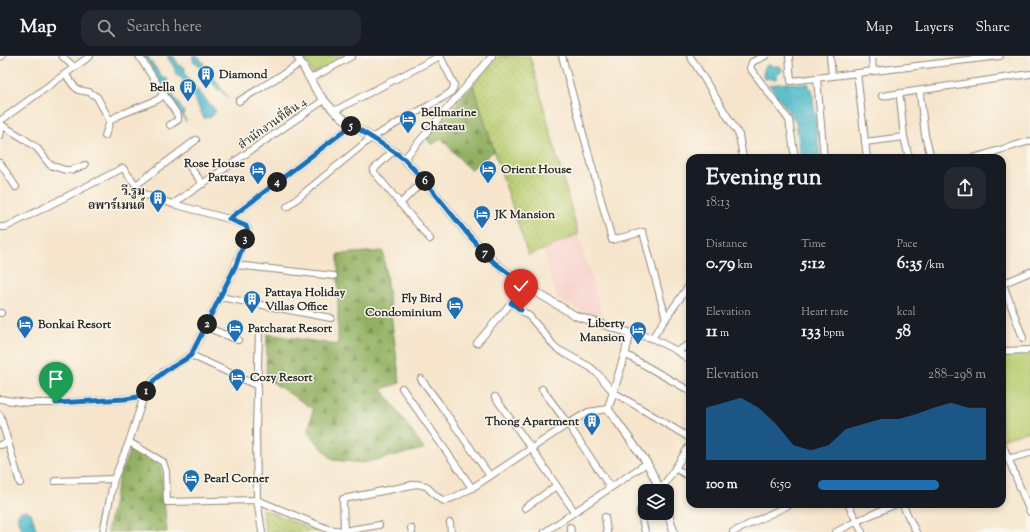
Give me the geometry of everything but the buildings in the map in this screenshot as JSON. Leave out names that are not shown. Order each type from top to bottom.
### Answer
[{"type":"street","points":[[62,56],[74,67]]},
{"type":"street","points":[[0,136],[1,123],[90,56]]},
{"type":"street","points":[[139,56],[178,116],[178,120],[170,124]]},
{"type":"street","points":[[310,79],[352,56]]},
{"type":"street","points":[[287,207],[371,138],[442,98],[452,91],[454,84],[440,56],[334,111]]},
{"type":"street","points":[[404,159],[492,56]]},
{"type":"street","points":[[562,56],[612,240],[643,232],[666,319]]},
{"type":"street","points":[[690,56],[739,135],[742,154]]},
{"type":"street","points":[[764,56],[752,62],[750,68],[789,120],[793,154]]},
{"type":"street","points":[[789,56],[791,81],[1000,56]]},
{"type":"street","points":[[830,56],[832,76]]},
{"type":"street","points":[[872,56],[873,71]]},
{"type":"street","points":[[239,101],[299,59],[324,100],[334,111],[352,125],[404,159],[424,180],[491,260],[524,285],[576,316],[630,333],[652,338],[686,357]]},
{"type":"street","points":[[857,73],[866,154]]},
{"type":"street","points":[[66,74],[78,90],[89,92],[97,97],[110,121]]},
{"type":"street","points":[[882,96],[1030,74]]},
{"type":"street","points":[[817,78],[824,154]]},
{"type":"street","points":[[105,136],[110,121],[117,116],[157,100],[160,98],[162,93]]},
{"type":"street","points":[[920,94],[925,135],[930,154]]},
{"type":"street","points":[[900,98],[904,137],[908,154]]},
{"type":"street","name":"สำนักงานที่ดิน 4","points":[[173,204],[324,100]]},
{"type":"street","points":[[1,123],[37,148],[50,165],[65,170],[72,170],[85,165]]},
{"type":"street","points":[[229,219],[352,125]]},
{"type":"street","points":[[865,142],[904,137]]},
{"type":"street","points":[[136,185],[196,140]]},
{"type":"street","points":[[986,154],[1030,141]]},
{"type":"street","points":[[393,151],[374,168],[373,172],[430,239]]},
{"type":"street","points":[[0,163],[16,187]]},
{"type":"street","points":[[189,166],[203,184]]},
{"type":"street","points":[[0,227],[6,227],[123,168],[145,195],[229,219],[246,226],[248,230],[236,265],[191,355],[163,372],[152,382],[144,396],[129,442],[114,480],[103,532]]},
{"type":"street","points":[[400,204],[424,180]]},
{"type":"street","points":[[236,265],[334,276]]},
{"type":"street","points":[[1006,282],[1030,272]]},
{"type":"street","points":[[477,343],[511,303],[524,285]]},
{"type":"street","points":[[652,338],[686,290]]},
{"type":"street","points":[[1006,294],[1023,338]]},
{"type":"street","points":[[220,297],[331,318]]},
{"type":"street","points":[[511,303],[529,316],[554,346],[594,370],[613,392],[686,436]]},
{"type":"street","points":[[206,327],[238,340]]},
{"type":"street","points":[[259,332],[256,428],[257,500],[262,532]]},
{"type":"street","points":[[608,409],[626,354],[630,333]]},
{"type":"street","points":[[677,351],[686,346]]},
{"type":"street","points":[[1006,351],[1030,350]]},
{"type":"street","points":[[626,354],[686,389]]},
{"type":"street","points":[[191,355],[258,386]]},
{"type":"street","points":[[421,379],[490,476]]},
{"type":"street","points":[[53,383],[56,403]]},
{"type":"street","points":[[402,388],[472,488]]},
{"type":"street","points":[[542,388],[610,487]]},
{"type":"street","points":[[0,399],[56,403],[125,399],[144,396]]},
{"type":"street","points":[[494,397],[532,448],[574,511]]},
{"type":"street","points":[[344,531],[343,499],[417,484],[426,486],[436,496],[444,501],[472,488],[588,412],[608,409]]},
{"type":"street","points":[[608,409],[647,462],[658,484]]},
{"type":"street","points":[[0,415],[20,483]]},
{"type":"street","points":[[129,442],[163,462],[166,471],[168,502],[257,500],[328,529],[344,531],[379,525]]},
{"type":"street","points":[[0,445],[8,443]]},
{"type":"street","points":[[665,484],[686,451]]},
{"type":"street","points":[[1006,454],[1030,512]]},
{"type":"street","points":[[1008,459],[1030,454]]},
{"type":"street","points":[[544,532],[647,462]]},
{"type":"street","points":[[675,468],[686,475]]},
{"type":"street","points":[[55,481],[114,480]]},
{"type":"street","points":[[525,508],[556,486]]},
{"type":"street","points":[[733,532],[783,508]]},
{"type":"street","points":[[850,508],[862,532]]},
{"type":"street","points":[[836,532],[887,508]]},
{"type":"street","points":[[904,508],[916,532]]},
{"type":"street","points":[[604,517],[607,532]]},
{"type":"street","points":[[642,520],[645,532]]},
{"type":"street","points":[[670,520],[674,532]]},
{"type":"street","points":[[450,523],[451,532]]},
{"type":"shaded area","points":[[578,234],[604,319],[579,310],[557,299],[543,250]]},
{"type":"green space","points":[[303,56],[346,56],[313,74]]},
{"type":"green space","points":[[499,56],[530,56],[578,234],[528,255],[473,85]]},
{"type":"green space","points":[[473,85],[494,151],[470,170],[441,138],[432,145],[426,138]]},
{"type":"green space","points":[[383,251],[400,383],[382,389],[424,449],[363,463],[333,460],[308,433],[313,409],[266,378],[267,334],[338,345],[338,254]]},
{"type":"green space","points":[[1030,354],[1030,431],[1006,438],[1006,355]]},
{"type":"green space","points":[[131,448],[161,466],[167,532],[107,532],[120,473]]},
{"type":"green space","points":[[262,509],[320,532],[266,532]]},
{"type":"water","points":[[144,56],[147,56],[163,78],[167,79],[166,84],[185,114],[183,115],[186,122]]},
{"type":"water","points":[[167,56],[173,56],[180,66],[184,67],[185,73],[192,84],[216,111],[211,117],[204,118],[193,96],[180,76],[175,73],[175,69]]},
{"type":"water","points":[[192,56],[198,56],[229,99],[220,90],[219,91],[197,63],[194,62]]},
{"type":"water","points":[[768,64],[772,66],[780,66],[782,68],[782,71],[778,74],[776,79],[765,79],[763,75],[764,69]]},
{"type":"water","points":[[786,83],[809,84],[809,89],[812,89],[820,154],[800,154],[796,122],[769,85]]},
{"type":"water","points":[[26,510],[31,513],[37,532],[22,532],[18,522],[18,515],[22,511]]},
{"type":"place","name":"Diamond","points":[[206,89]]},
{"type":"place","name":"Bella","points":[[188,102]]},
{"type":"place","name":"Bellmarine Chateau","points":[[408,134]]},
{"type":"place","name":"Orient House","points":[[488,184]]},
{"type":"place","name":"Rose House Pattaya","points":[[258,185]]},
{"type":"place","name":"วี.รูม อพาร์เมนต์","points":[[158,213]]},
{"type":"place","name":"JK Mansion","points":[[482,229]]},
{"type":"place","name":"Pattaya Holiday Villas Office","points":[[252,314]]},
{"type":"place","name":"Fly Bird Condominium","points":[[455,320]]},
{"type":"place","name":"Bonkai Resort","points":[[25,339]]},
{"type":"place","name":"Patcharat Resort","points":[[235,343]]},
{"type":"place","name":"Liberty Mansion","points":[[638,345]]},
{"type":"place","name":"Cozy Resort","points":[[237,392]]},
{"type":"place","name":"Thong Apartment","points":[[592,436]]},
{"type":"place","name":"Pearl Corner","points":[[191,493]]},
{"type":"route","points":[[56,403],[125,399],[144,396],[152,382],[163,372],[191,355],[236,265],[248,232],[246,226],[229,219],[352,125],[404,159],[424,180],[491,260],[524,285],[511,303],[521,310]]}]
